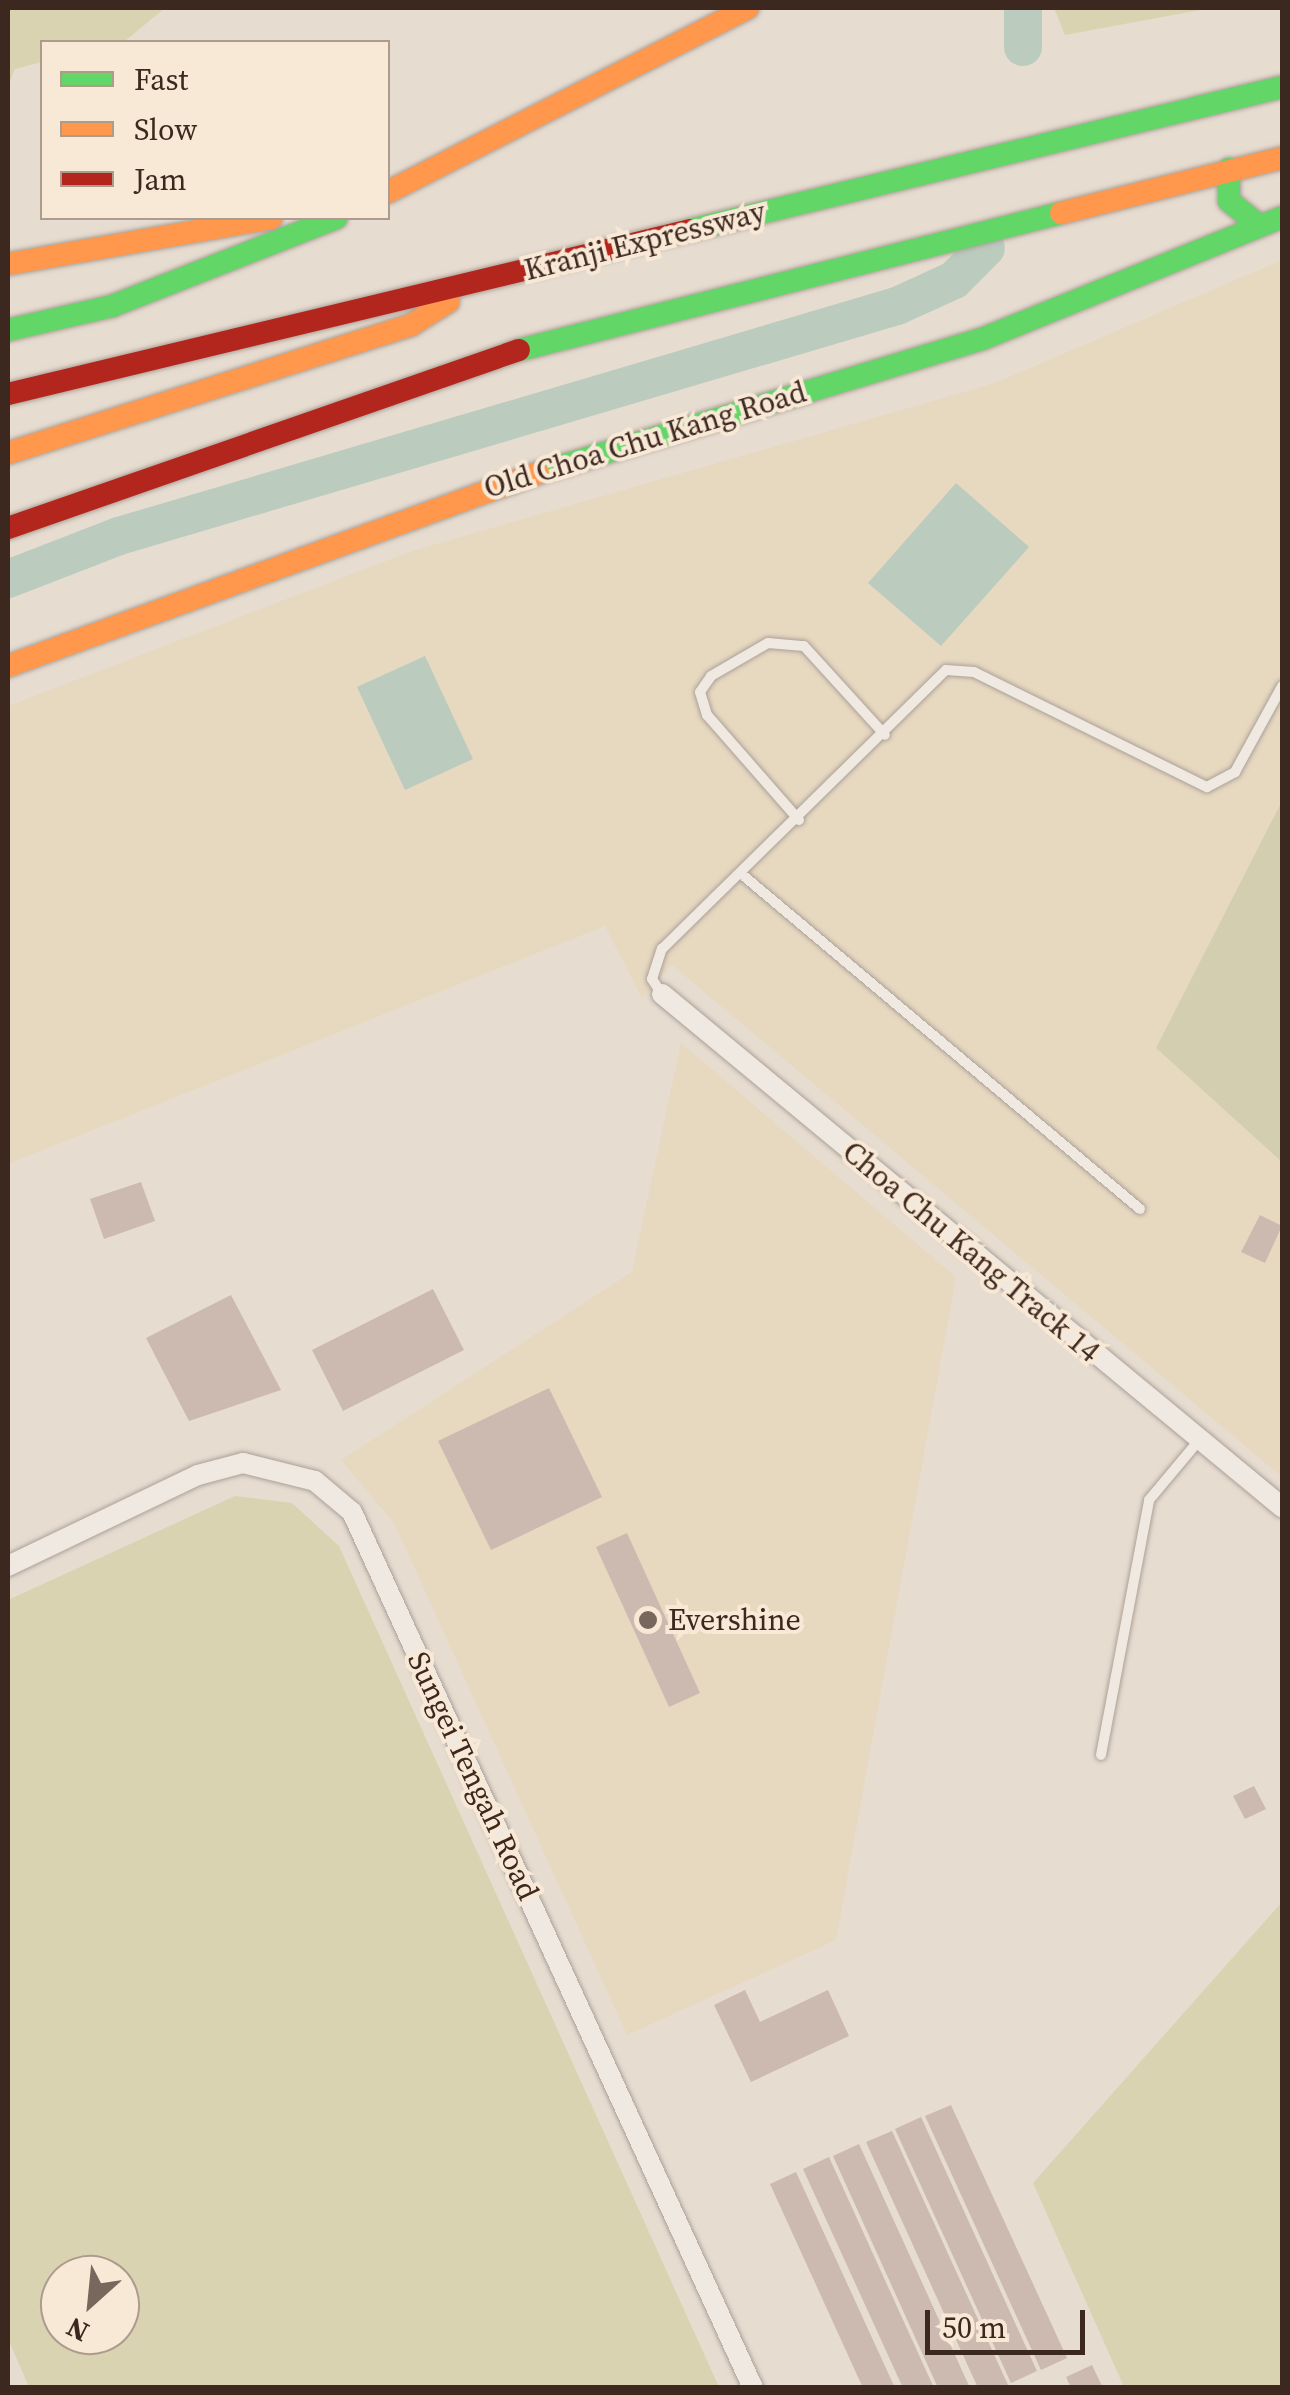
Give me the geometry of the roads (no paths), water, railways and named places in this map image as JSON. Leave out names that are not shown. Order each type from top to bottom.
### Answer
[{"type":"main road","points":[[390,191],[748,8]]},
{"type":"main road","name":"Kranji Expressway","points":[[8,394],[1282,87]]},
{"type":"main road","points":[[8,528],[530,346],[1282,158]]},
{"type":"main road","points":[[1229,169],[1229,200],[1257,224]]},
{"type":"main road","name":"Old Choa Chu Kang Road","points":[[8,666],[484,490],[982,339],[1282,217]]},
{"type":"main road","points":[[8,264],[260,220]]},
{"type":"main road","points":[[8,330],[112,306],[331,220]]},
{"type":"main road","points":[[8,453],[428,318],[469,284]]},
{"type":"street","name":"Choa Chu Kang Track 14","points":[[662,994],[1196,1444],[1282,1507]]},
{"type":"street","name":"Sungei Tengah Road","points":[[8,1566],[198,1475],[243,1464],[316,1481],[352,1512],[753,2388]]},
{"type":"lane","points":[[799,820],[708,716],[700,692],[711,676],[768,644],[804,646],[885,735]]},
{"type":"lane","points":[[662,994],[654,960],[745,877],[946,670],[961,667],[1184,780],[1221,785],[1282,686]]},
{"type":"lane","points":[[745,877],[1140,1209]]},
{"type":"lane","points":[[1101,1755],[1149,1500],[1196,1444]]},
{"type":"waterway","points":[[1023,8],[1023,47]]},
{"type":"waterway","points":[[8,579],[119,536],[897,306],[954,280],[986,248]]},
{"type":"place","name":"Evershine","points":[[648,1620]]}]
